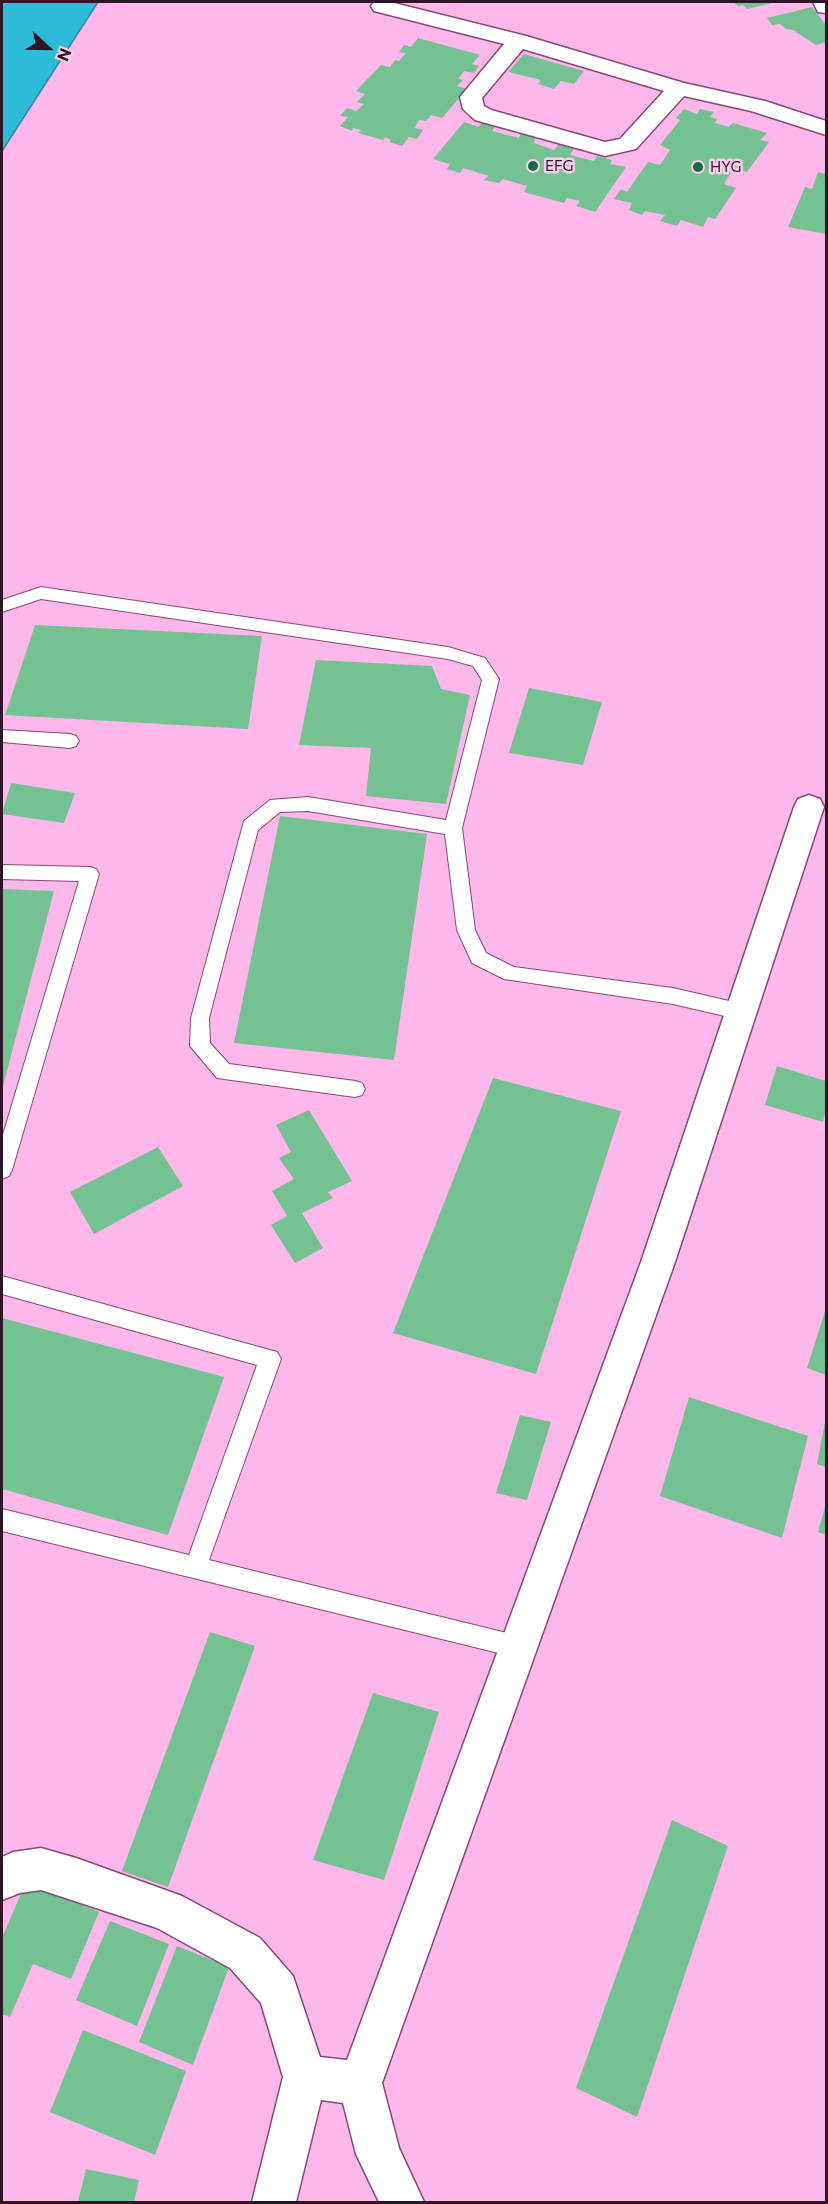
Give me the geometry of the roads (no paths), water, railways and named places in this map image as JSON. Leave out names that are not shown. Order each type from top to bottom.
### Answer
[{"type":"street","points":[[823,2],[826,7]]},
{"type":"street","points":[[382,6],[518,40],[679,87],[757,106],[826,128]]},
{"type":"street","points":[[518,40],[471,97],[474,110],[483,115],[605,149],[628,144],[679,87]]},
{"type":"street","points":[[402,2202],[378,2154],[360,2083],[658,1262],[809,807]]},
{"type":"street","points":[[2,1880],[13,1874],[41,1869],[167,1911],[245,1953],[278,1991],[305,2077],[274,2202]]},
{"type":"street","points":[[305,2077],[360,2083]]},
{"type":"lane","points":[[2,606],[41,593],[448,653],[479,662],[491,679],[453,828],[466,930],[480,958],[511,974],[673,996],[742,1012]]},
{"type":"lane","points":[[2,736],[70,741]]},
{"type":"lane","points":[[355,1089],[224,1072],[200,1046],[200,1018],[250,826],[276,805],[308,804],[453,828]]},
{"type":"lane","points":[[2,872],[90,874],[2,1170]]},
{"type":"lane","points":[[2,1285],[270,1359],[195,1568]]},
{"type":"lane","points":[[2,1520],[519,1647]]},
{"type":"water","points":[[2,2],[98,2],[2,151]]},
{"type":"place","name":"EFG","points":[[533,166]]},
{"type":"place","name":"HYG","points":[[698,167]]}]
